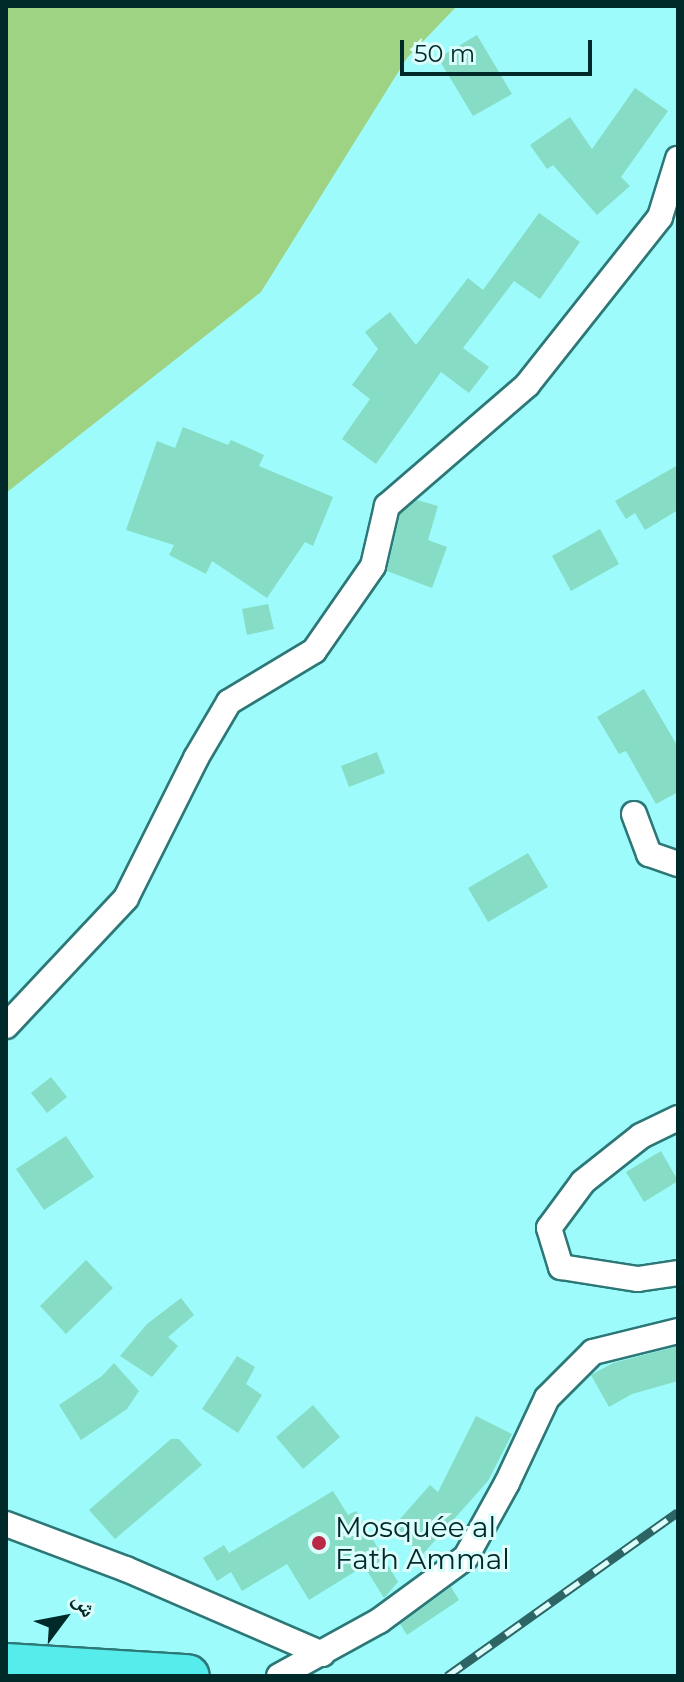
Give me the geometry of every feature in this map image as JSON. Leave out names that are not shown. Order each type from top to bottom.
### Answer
[{"type":"highway","points":[[6,1665],[188,1676]]},
{"type":"street","points":[[6,1026],[126,898],[196,758],[229,702],[314,651],[373,566],[387,506],[527,385],[660,217],[678,159]]},
{"type":"street","points":[[634,814],[649,854],[678,864]]},
{"type":"street","points":[[678,1118],[641,1136],[583,1182],[549,1228],[561,1267],[638,1279],[678,1273]]},
{"type":"street","points":[[279,1676],[379,1621],[466,1557],[507,1483],[547,1398],[593,1352],[678,1331]]},
{"type":"street","points":[[6,1524],[126,1569],[322,1654]]},
{"type":"green space","points":[[6,6],[457,6],[407,58],[261,292],[6,493]]},
{"type":"building","points":[[477,35],[512,94],[473,116],[438,58]]},
{"type":"building","points":[[635,88],[668,111],[621,177],[630,186],[597,215],[553,165],[547,169],[530,145],[570,117],[592,149]]},
{"type":"building","points":[[539,213],[580,242],[540,299],[514,281],[463,348],[489,367],[469,393],[441,372],[376,464],[342,439],[370,399],[352,385],[378,349],[365,332],[390,312],[416,345],[468,278],[483,290]]},
{"type":"building","points":[[183,427],[228,445],[231,440],[264,455],[259,466],[333,497],[313,546],[305,542],[267,598],[212,561],[206,574],[169,555],[174,545],[126,530],[157,441],[175,448]]},
{"type":"building","points":[[678,465],[678,510],[645,530],[635,513],[626,519],[615,501]]},
{"type":"building","points":[[417,500],[438,506],[428,540],[447,547],[432,588],[387,571],[400,514]]},
{"type":"building","points":[[600,529],[619,564],[571,591],[552,556]]},
{"type":"building","points":[[268,604],[274,629],[247,635],[242,609]]},
{"type":"building","points":[[644,689],[678,747],[678,792],[656,804],[626,751],[619,754],[597,717]]},
{"type":"building","points":[[377,752],[385,773],[349,787],[341,766]]},
{"type":"building","points":[[528,853],[548,887],[488,922],[468,888]]},
{"type":"building","points":[[51,1077],[67,1097],[47,1113],[31,1093]]},
{"type":"building","points":[[66,1136],[94,1177],[44,1210],[16,1169]]},
{"type":"building","points":[[661,1151],[678,1181],[644,1202],[626,1172]]},
{"type":"building","points":[[86,1260],[113,1288],[66,1334],[40,1306]]},
{"type":"building","points":[[181,1298],[194,1315],[168,1337],[178,1346],[152,1377],[120,1356],[147,1324]]},
{"type":"building","points":[[678,1346],[678,1381],[632,1394],[609,1407],[591,1375],[613,1363]]},
{"type":"building","points":[[237,1356],[255,1367],[246,1384],[262,1395],[238,1433],[202,1409]]},
{"type":"building","points":[[114,1363],[139,1391],[127,1409],[81,1440],[59,1405],[102,1376]]},
{"type":"building","points":[[313,1405],[340,1437],[303,1469],[276,1437]]},
{"type":"building","points":[[476,1416],[512,1434],[488,1481],[422,1555],[392,1528],[430,1485],[438,1492]]},
{"type":"building","points":[[171,1439],[179,1439],[202,1465],[115,1539],[89,1510]]},
{"type":"building","name":"Mosquée al Fath Ammal","points":[[333,1491],[348,1515],[356,1511],[398,1582],[384,1598],[364,1566],[309,1600],[287,1564],[242,1591],[231,1572],[217,1581],[203,1558],[224,1545],[229,1553]]},
{"type":"building","points":[[451,1587],[459,1600],[407,1635],[400,1624]]},
{"type":"railway","points":[[447,1676],[678,1512]]},
{"type":"place","name":"Mosquée al Fath Ammal","points":[[319,1543]]}]
